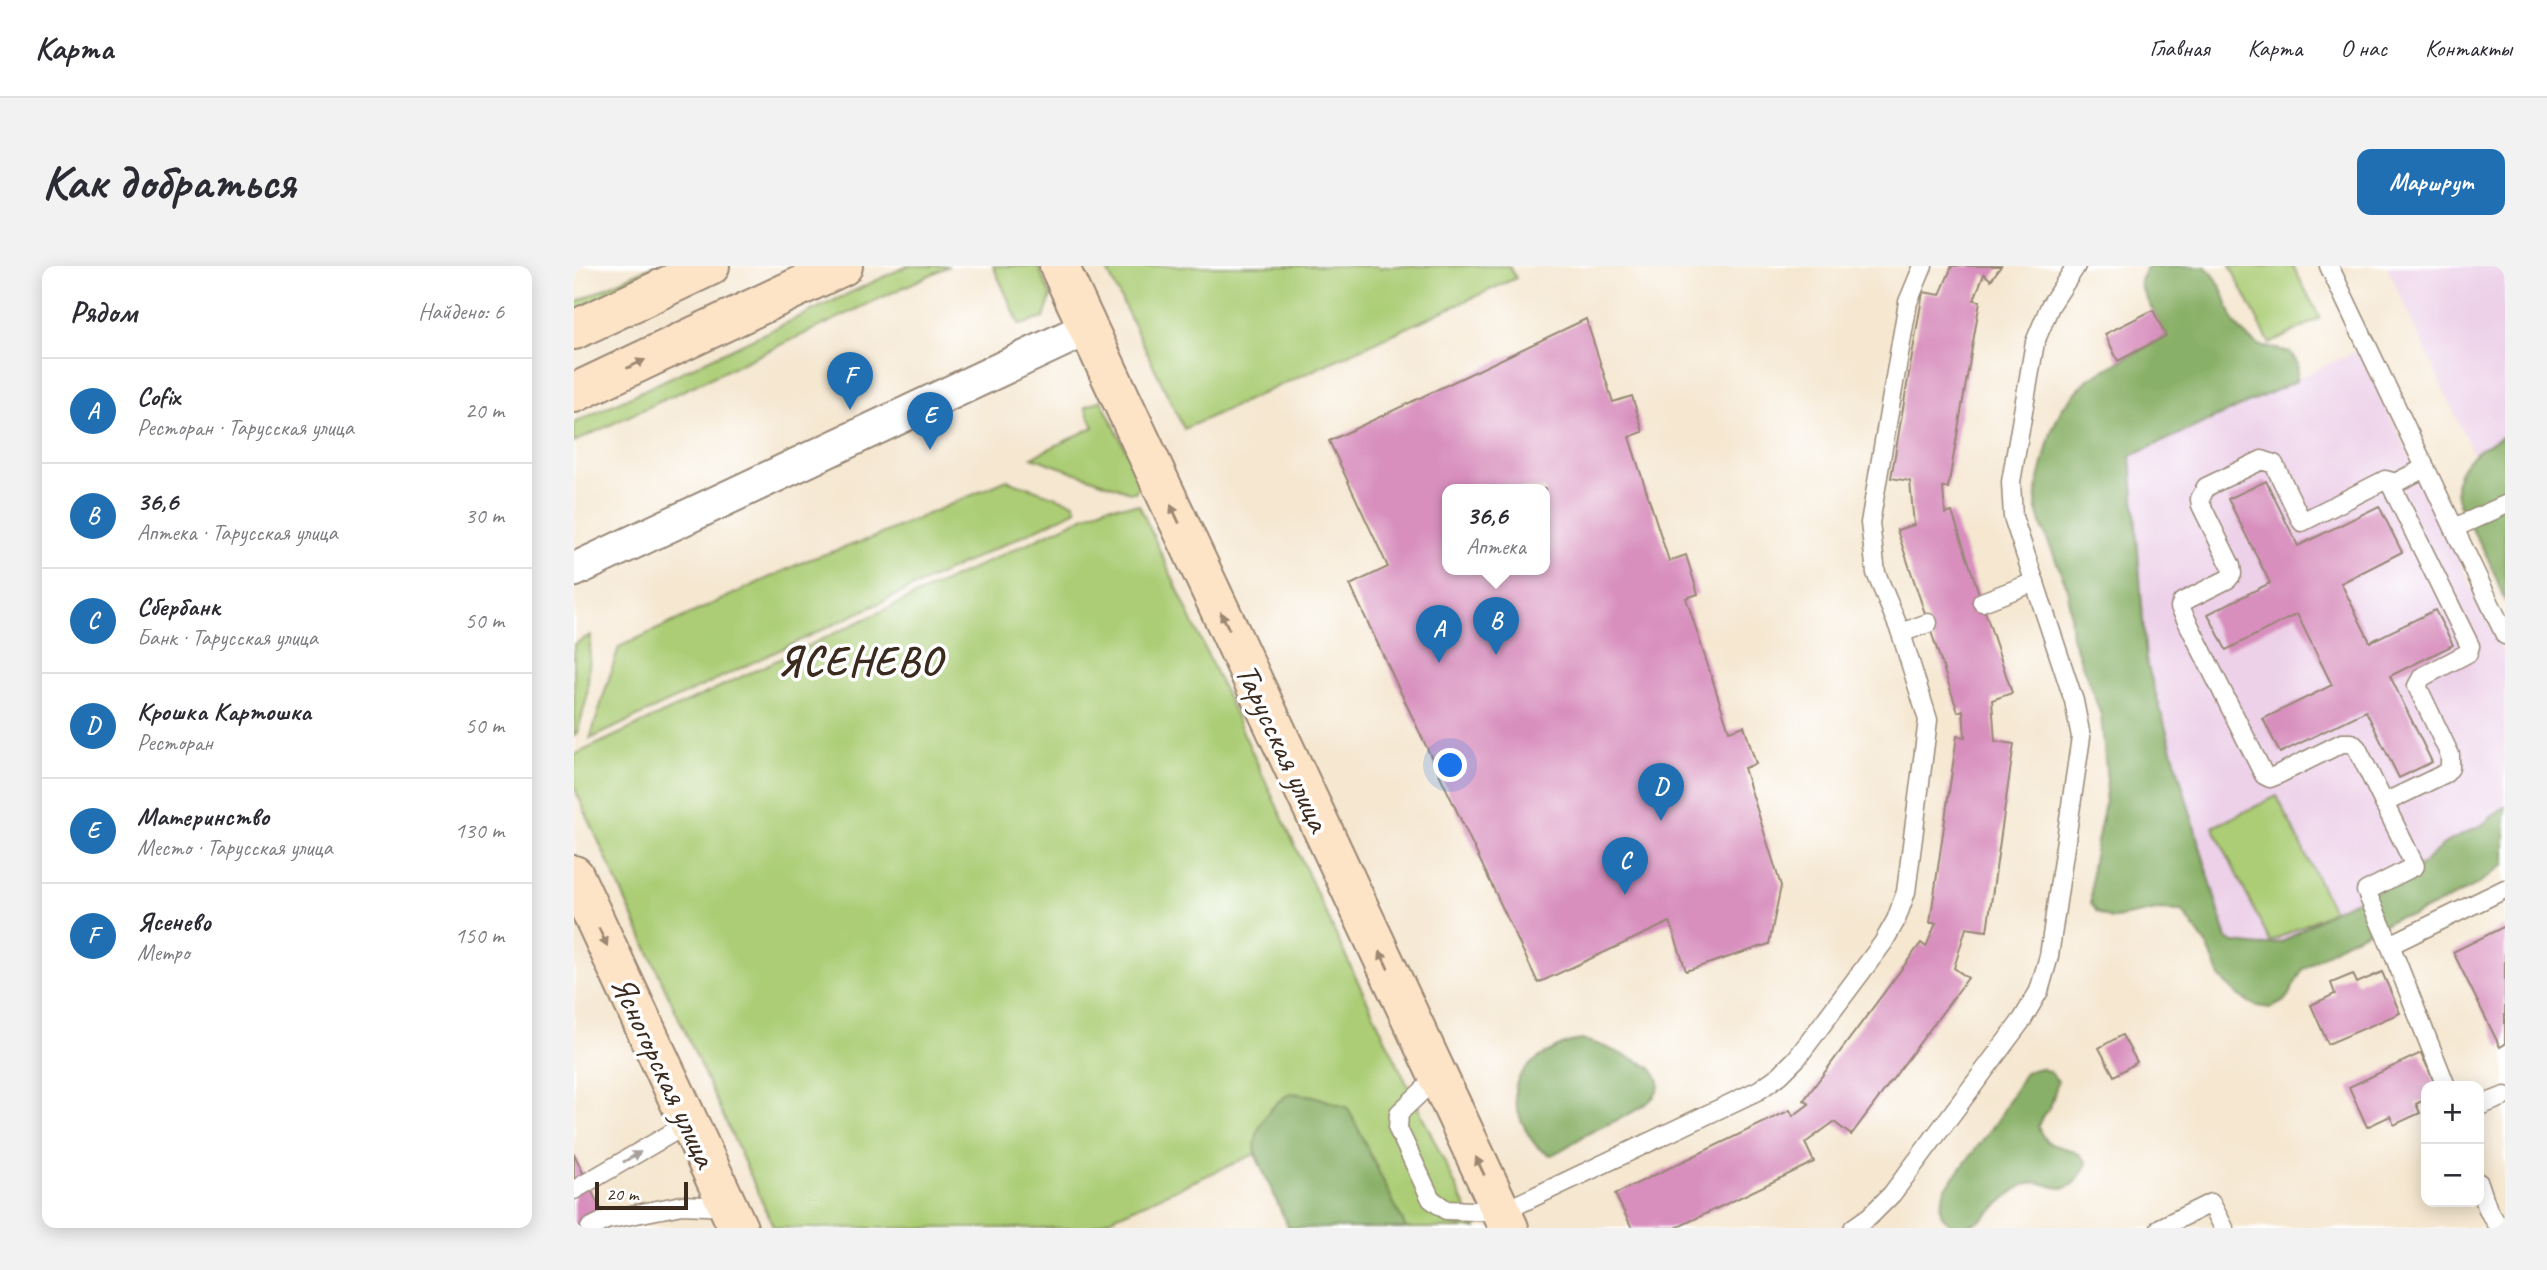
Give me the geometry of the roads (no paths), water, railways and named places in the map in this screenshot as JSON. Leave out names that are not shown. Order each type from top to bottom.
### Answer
[{"type":"main road","points":[[574,330],[710,266]]},
{"type":"main road","points":[[574,393],[843,266]]},
{"type":"main road","name":"Тарусская улица","points":[[1059,266],[1505,1220]]},
{"type":"main road","name":"Ясногорская улица","points":[[574,875],[733,1218]]},
{"type":"street","points":[[574,570],[1088,328]]},
{"type":"lane","points":[[1438,1076],[1399,1113],[1398,1129],[1431,1199],[1446,1210],[1505,1220],[1759,1090],[1780,1075],[1797,1058],[1883,943],[1896,920],[1906,892],[1928,720],[1901,633],[1876,573],[1870,523],[1908,302],[1923,266]]},
{"type":"lane","points":[[1853,1228],[1876,1222],[1892,1194],[2022,1020],[2039,991],[2049,956],[2081,737],[2074,701],[2013,517],[2011,482],[2035,342],[2050,306],[2076,266]]},
{"type":"lane","points":[[2329,266],[2505,635]]},
{"type":"lane","points":[[2384,803],[2446,773],[2450,768],[2449,755],[2417,686],[2422,677],[2463,657],[2470,646],[2389,481],[2385,480],[2302,522],[2274,464],[2262,460],[2206,487],[2200,499],[2201,505],[2231,566],[2232,574],[2228,579],[2182,602],[2180,607],[2264,775],[2270,778],[2275,776],[2342,743],[2347,742],[2357,748],[2384,803],[2415,866],[2366,891],[2444,1081]]},
{"type":"lane","points":[[2391,485],[2425,468]]},
{"type":"lane","points":[[2454,528],[2505,505]]},
{"type":"lane","points":[[1982,602],[2035,582]]},
{"type":"lane","points":[[1901,633],[1928,623]]},
{"type":"lane","points":[[2390,946],[2505,889]]},
{"type":"lane","points":[[2484,1104],[2505,1096]]},
{"type":"lane","points":[[574,1190],[689,1123]]},
{"type":"lane","points":[[2484,1198],[2500,1228]]},
{"type":"lane","points":[[2160,1228],[2211,1203],[2224,1228]]},
{"type":"lane","points":[[590,1228],[606,1220],[682,1205],[733,1218]]},
{"type":"place","name":"Ясенево","points":[[850,410]]},
{"type":"place","name":"Материнство","points":[[930,450]]},
{"type":"place","name":"36,6","points":[[1496,655]]},
{"type":"place","name":"Cofix","points":[[1439,663]]},
{"type":"place","name":"Крошка Картошка","points":[[1661,821]]},
{"type":"place","name":"Сбербанк","points":[[1625,895]]},
{"type":"district","name":"ЯСЕНЕВО","points":[[860,660]]}]
